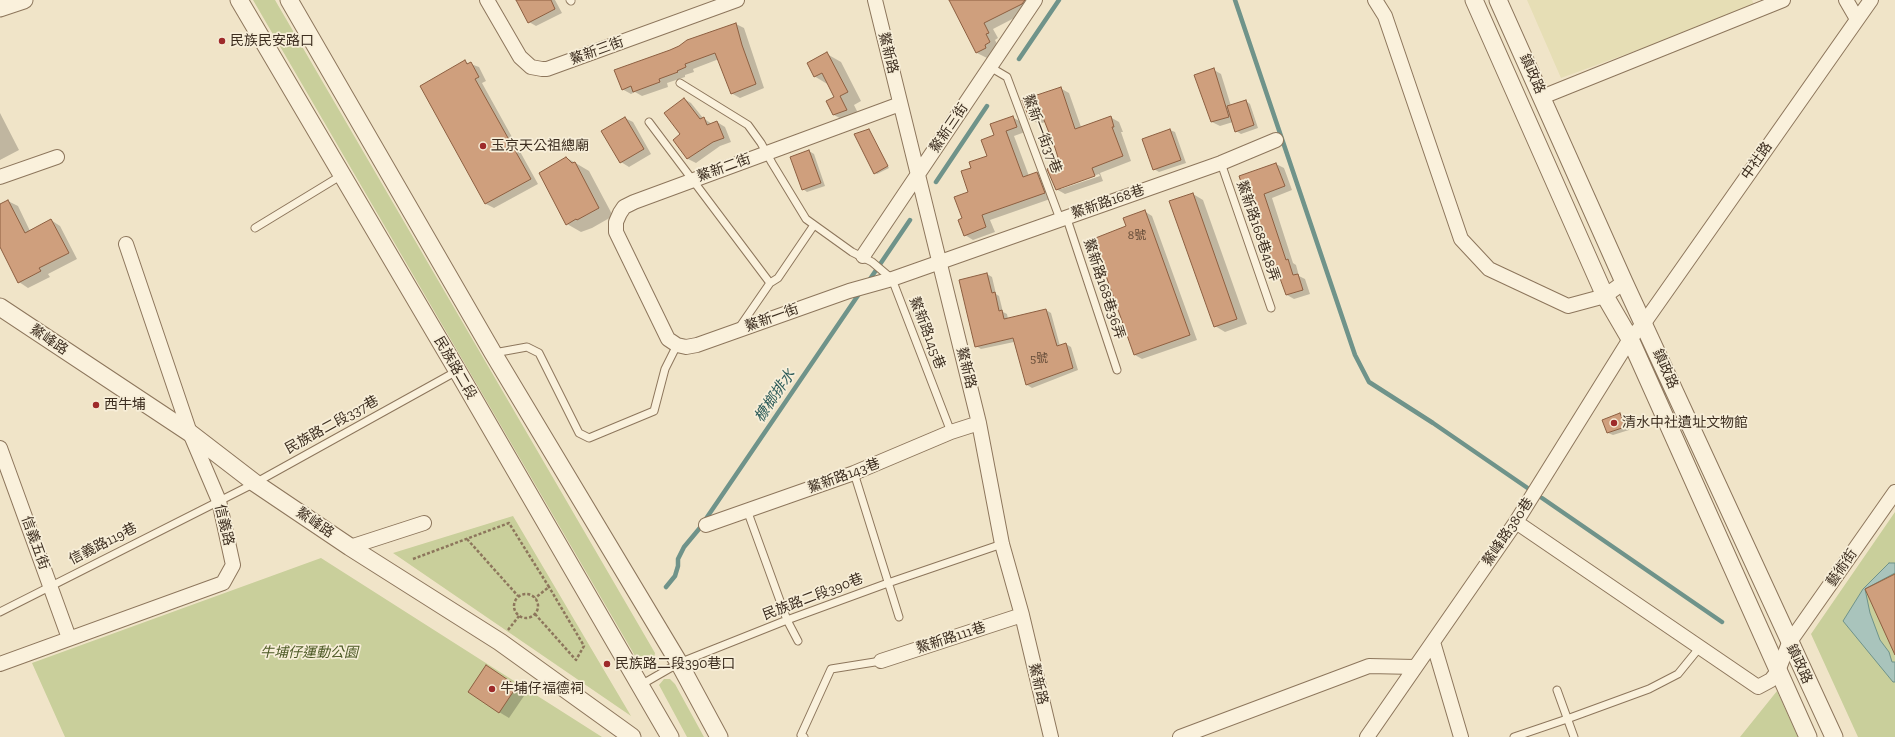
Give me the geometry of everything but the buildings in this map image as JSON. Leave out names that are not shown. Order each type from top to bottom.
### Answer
[{"type":"street","name":"民族路二段","points":[[239,0],[457,370],[639,686],[670,737]]},
{"type":"street","points":[[289,0],[493,353],[679,663],[719,737]]},
{"type":"street","name":"鰲新三街","points":[[487,0],[520,56],[531,66],[547,69],[737,0]]},
{"type":"street","name":"鰲新路","points":[[875,0],[979,423],[1002,544],[1022,615],[1051,737]]},
{"type":"street","name":"鰲新三街","points":[[867,259],[918,174],[1035,0]]},
{"type":"street","points":[[1375,0],[1385,16],[1461,239],[1489,268],[1568,306],[1605,296],[1624,282]]},
{"type":"street","name":"鎮政路","points":[[1474,0],[1605,296],[1630,338],[1808,737]]},
{"type":"street","name":"鎮政路","points":[[1498,0],[1624,282],[1789,643],[1834,737]]},
{"type":"street","points":[[1542,97],[1783,0]]},
{"type":"street","points":[[1846,0],[1857,19]]},
{"type":"street","name":"中社路","points":[[1644,323],[1871,0]]},
{"type":"street","name":"鰲新二街","points":[[676,345],[668,339],[616,232],[616,222],[624,207],[692,180],[900,104]]},
{"type":"street","name":"鰲新路168巷","points":[[939,261],[1221,163],[1276,140]]},
{"type":"street","points":[[0,177],[57,157]]},
{"type":"street","name":"信義路","points":[[0,664],[223,583],[233,564],[219,501],[190,433],[126,244]]},
{"type":"street","name":"鰲新一街","points":[[676,345],[686,347],[697,345],[885,277],[939,261]]},
{"type":"street","name":"鰲峰路","points":[[0,307],[190,433],[255,483],[500,642],[632,737]]},
{"type":"street","name":"鰲峰路380巷","points":[[1367,737],[1516,522],[1630,338],[1644,323]]},
{"type":"street","name":"鰲新路143巷","points":[[706,525],[854,474],[951,432],[979,423]]},
{"type":"street","name":"信義五街","points":[[0,448],[69,638]]},
{"type":"street","name":"藝術街","points":[[1778,671],[1789,643],[1895,492]]},
{"type":"street","points":[[350,546],[424,522]]},
{"type":"street","points":[[1516,522],[1758,687],[1771,680],[1778,671]]},
{"type":"street","name":"鰲新路111巷","points":[[881,661],[1022,615]]},
{"type":"street","points":[[1432,642],[1460,737]]},
{"type":"street","points":[[1180,737],[1369,666],[1415,666]]},
{"type":"lane","name":"鰲新一街37巷","points":[[990,67],[1007,77],[1063,217]]},
{"type":"lane","points":[[680,83],[748,126],[761,143],[806,219],[852,252],[867,259],[885,277]]},
{"type":"lane","points":[[649,122],[770,283]]},
{"type":"lane","name":"鰲新路168巷48弄","points":[[1221,163],[1271,308]]},
{"type":"lane","points":[[255,228],[342,175]]},
{"type":"lane","name":"鰲新路168巷36弄","points":[[1063,217],[1117,370]]},
{"type":"lane","points":[[738,330],[770,283],[778,278],[814,225]]},
{"type":"lane","name":"鰲新路145巷","points":[[885,277],[951,432]]},
{"type":"lane","points":[[493,353],[527,347],[539,353],[579,433],[589,438],[654,411],[665,369],[676,345]]},
{"type":"lane","name":"民族路二段337巷","points":[[219,501],[255,483],[457,370]]},
{"type":"lane","points":[[854,474],[899,617]]},
{"type":"lane","name":"信義路119巷","points":[[0,612],[50,585],[219,501]]},
{"type":"lane","points":[[747,510],[787,620],[798,641]]},
{"type":"lane","name":"民族路二段390巷","points":[[639,686],[679,663],[787,620],[888,583],[1002,544]]},
{"type":"lane","points":[[1514,737],[1649,689],[1678,674],[1700,647]]},
{"type":"lane","points":[[804,737],[801,735],[831,669],[881,661]]},
{"type":"lane","points":[[1557,690],[1574,737]]},
{"type":"path","points":[[413,559],[509,523],[584,646],[576,660],[535,614]]},
{"type":"path","points":[[467,539],[518,596]]},
{"type":"path","points":[[535,598],[549,587]]},
{"type":"path","points":[[527,594],[535,598],[538,606],[535,614],[527,618],[519,616],[514,606],[518,596],[527,594]]},
{"type":"shaded area","points":[[1527,0],[1752,0],[1755,7],[1561,78]]},
{"type":"green space","points":[[253,0],[275,0],[655,653],[654,658],[648,663],[642,664],[638,661]]},
{"type":"green space","points":[[1895,512],[1895,737],[1858,737],[1811,634]]},
{"type":"green space","points":[[513,516],[631,716],[393,553]]},
{"type":"green space","name":"牛埔仔運動公園","points":[[321,558],[602,737],[65,737],[32,663]]},
{"type":"green space","points":[[664,679],[670,679],[675,684],[704,737],[687,737],[659,685]]},
{"type":"green space","points":[[1777,691],[1798,737],[1740,737]]},
{"type":"water","points":[[1889,563],[1895,563],[1895,573],[1865,589],[1870,613],[1880,640],[1889,652],[1892,662],[1895,662],[1895,682],[1893,682],[1843,621],[1863,589]]},
{"type":"waterway","name":"槺榔排水","points":[[1019,59],[1059,0]]},
{"type":"waterway","points":[[1235,0],[1355,355],[1369,382],[1433,423],[1529,489]]},
{"type":"waterway","name":"槺榔排水","points":[[936,182],[987,106]]},
{"type":"waterway","name":"槺榔排水","points":[[868,282],[910,220]]},
{"type":"waterway","name":"槺榔排水","points":[[666,587],[675,576],[678,566],[678,559],[684,547],[699,529],[861,291]]},
{"type":"waterway","points":[[1542,498],[1722,622]]},
{"type":"place","name":"民族民安路口","points":[[222,41]]},
{"type":"place","name":"玉京天公祖總廟","points":[[483,146]]},
{"type":"place","name":"西牛埔","points":[[96,405]]},
{"type":"place","name":"清水中社遺址文物館","points":[[1614,423]]},
{"type":"place","name":"民族路二段390巷口","points":[[607,664]]},
{"type":"place","name":"牛埔仔福德祠","points":[[492,689]]}]
